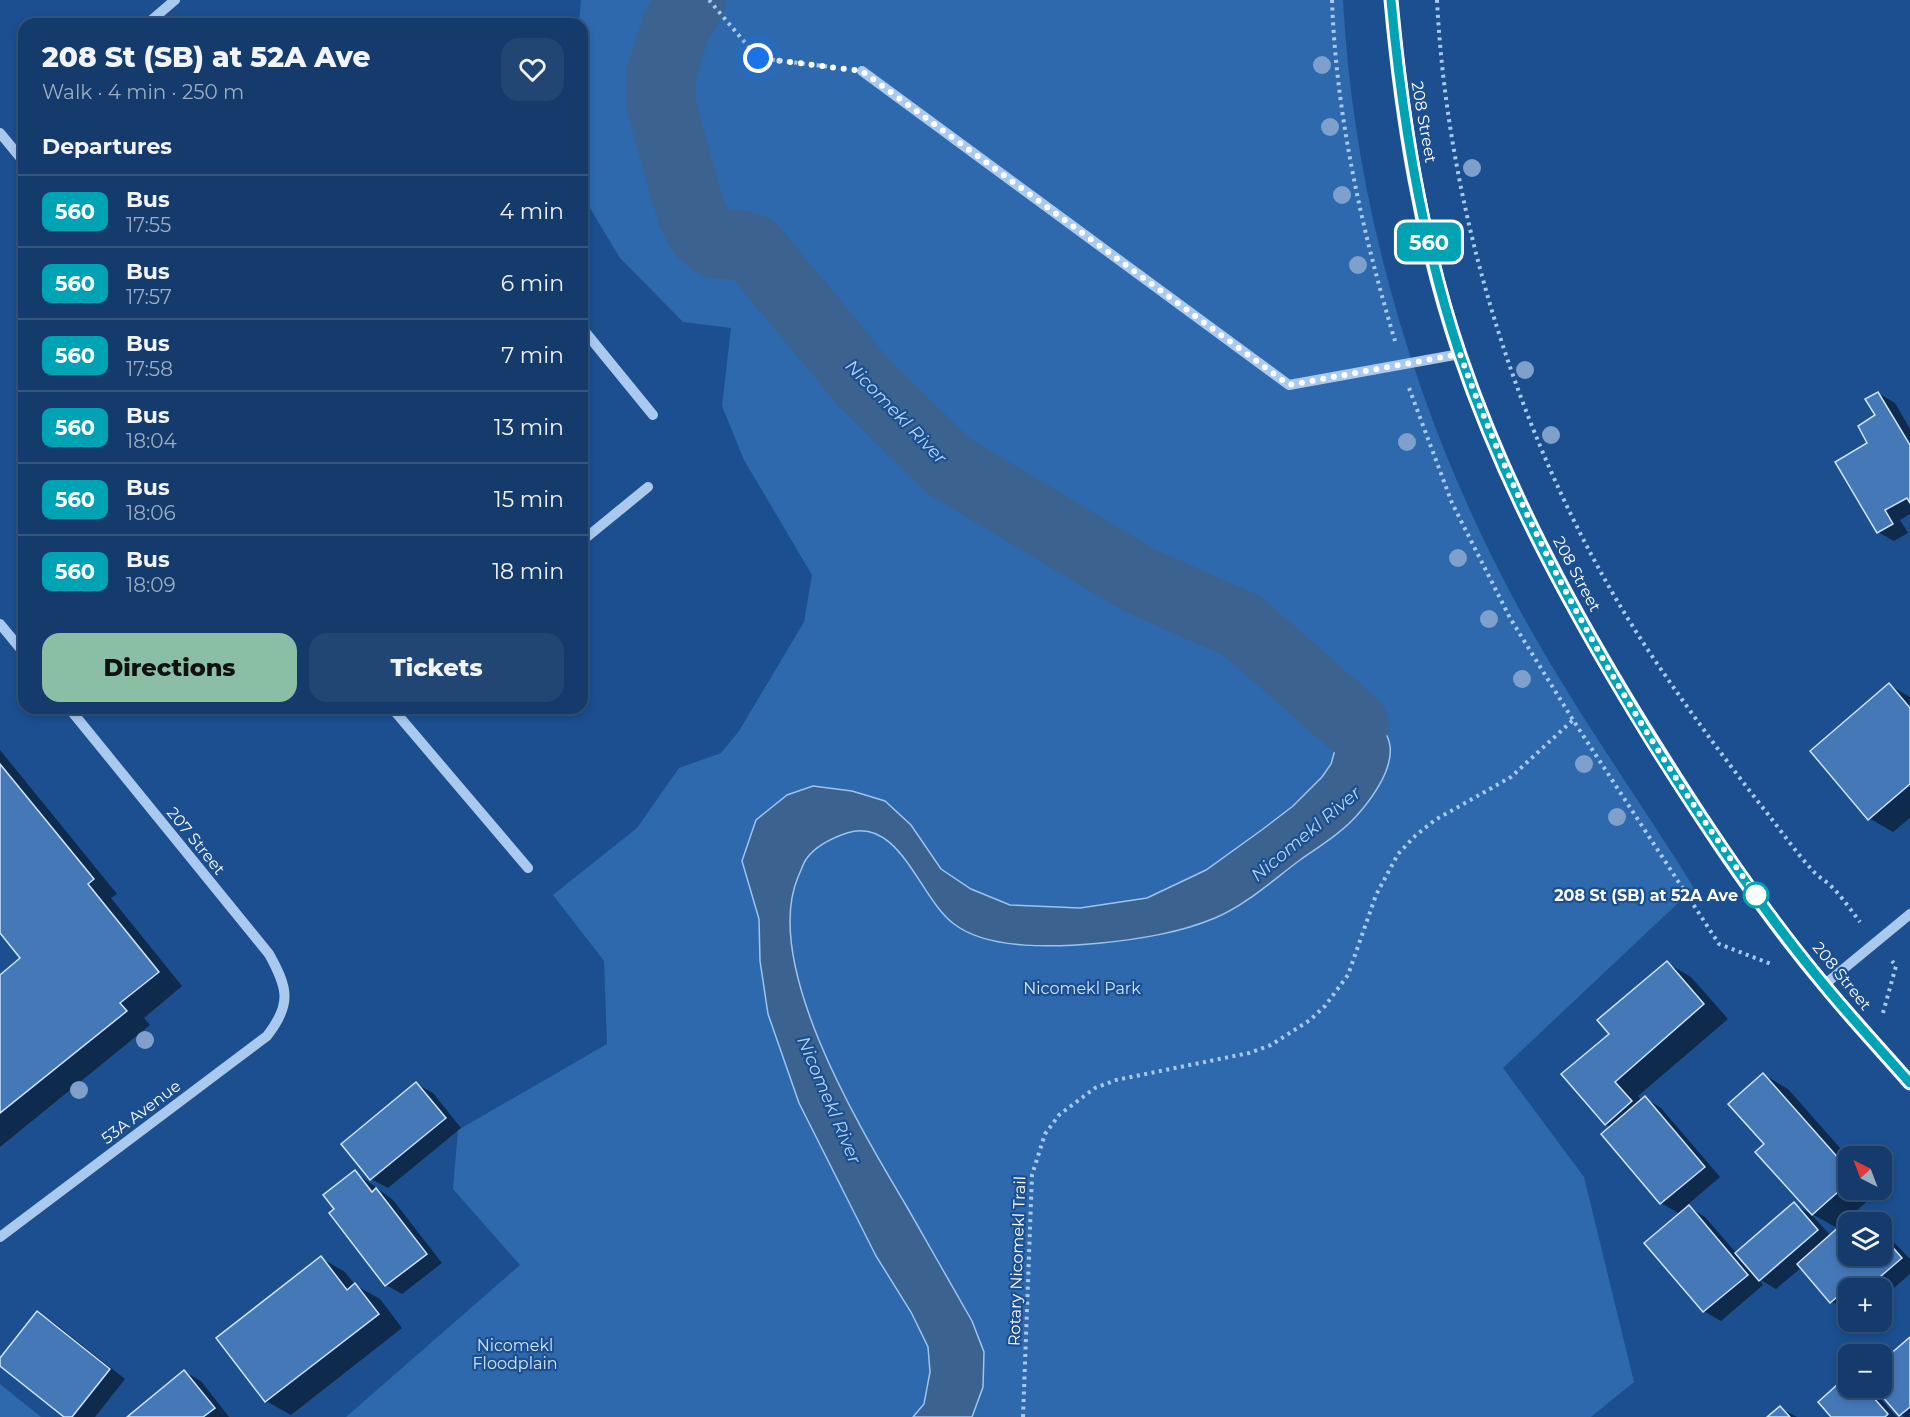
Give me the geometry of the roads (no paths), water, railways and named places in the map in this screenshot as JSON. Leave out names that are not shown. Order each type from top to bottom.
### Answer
[{"type":"main road","name":"208 Street","points":[[1391,0],[1398,82],[1418,193],[1435,269],[1460,354],[1493,445],[1534,532],[1616,682],[1696,809],[1824,985],[1910,1083]]},
{"type":"street","points":[[154,18],[175,0]]},
{"type":"street","points":[[862,71],[1289,385],[1460,354]]},
{"type":"street","points":[[0,133],[18,153]]},
{"type":"street","points":[[588,335],[652,415]]},
{"type":"street","points":[[588,536],[648,487]]},
{"type":"street","points":[[0,624],[18,646]]},
{"type":"street","name":"207 Street","points":[[74,714],[269,954],[281,976],[286,1000]]},
{"type":"street","points":[[397,714],[528,868]]},
{"type":"street","points":[[1824,985],[1910,914]]},
{"type":"street","name":"53A Avenue","points":[[0,1237],[267,1036],[280,1019],[286,1000]]},
{"type":"water","points":[[1288,658],[1347,696],[1376,720],[1386,733],[1390,746],[1388,764],[1376,791],[1346,826],[1248,899],[1215,918],[1173,931],[1116,941],[1045,946],[1005,943],[969,933],[954,924],[942,912],[895,847],[881,836],[865,831],[847,833],[820,846],[804,862],[798,877],[790,914],[793,955],[804,1000],[843,1093],[972,1321],[984,1352],[983,1387],[972,1417],[913,1417],[924,1404],[930,1372],[928,1347],[911,1312],[876,1256],[799,1103],[768,1014],[760,961],[759,919],[742,861],[756,820],[787,795],[813,786],[852,791],[885,801],[911,825],[941,869],[971,889],[1010,905],[1080,908],[1147,898],[1206,870],[1263,829],[1293,806],[1322,777],[1331,764],[1335,750],[1321,723],[1262,675]]},
{"type":"waterway","name":"Nicomekl River","points":[[692,0],[676,27],[661,74],[661,104],[691,213],[703,234],[716,244],[741,245],[753,249],[865,384],[950,467],[1139,580],[1242,626],[1354,724]]},
{"type":"place","name":"208 St (SB) at 52A Ave","points":[[1756,895]]},
{"type":"park label","name":"Nicomekl Park","points":[[1082,988]]},
{"type":"park label","name":"Nicomekl Floodplain","points":[[515,1354]]}]
